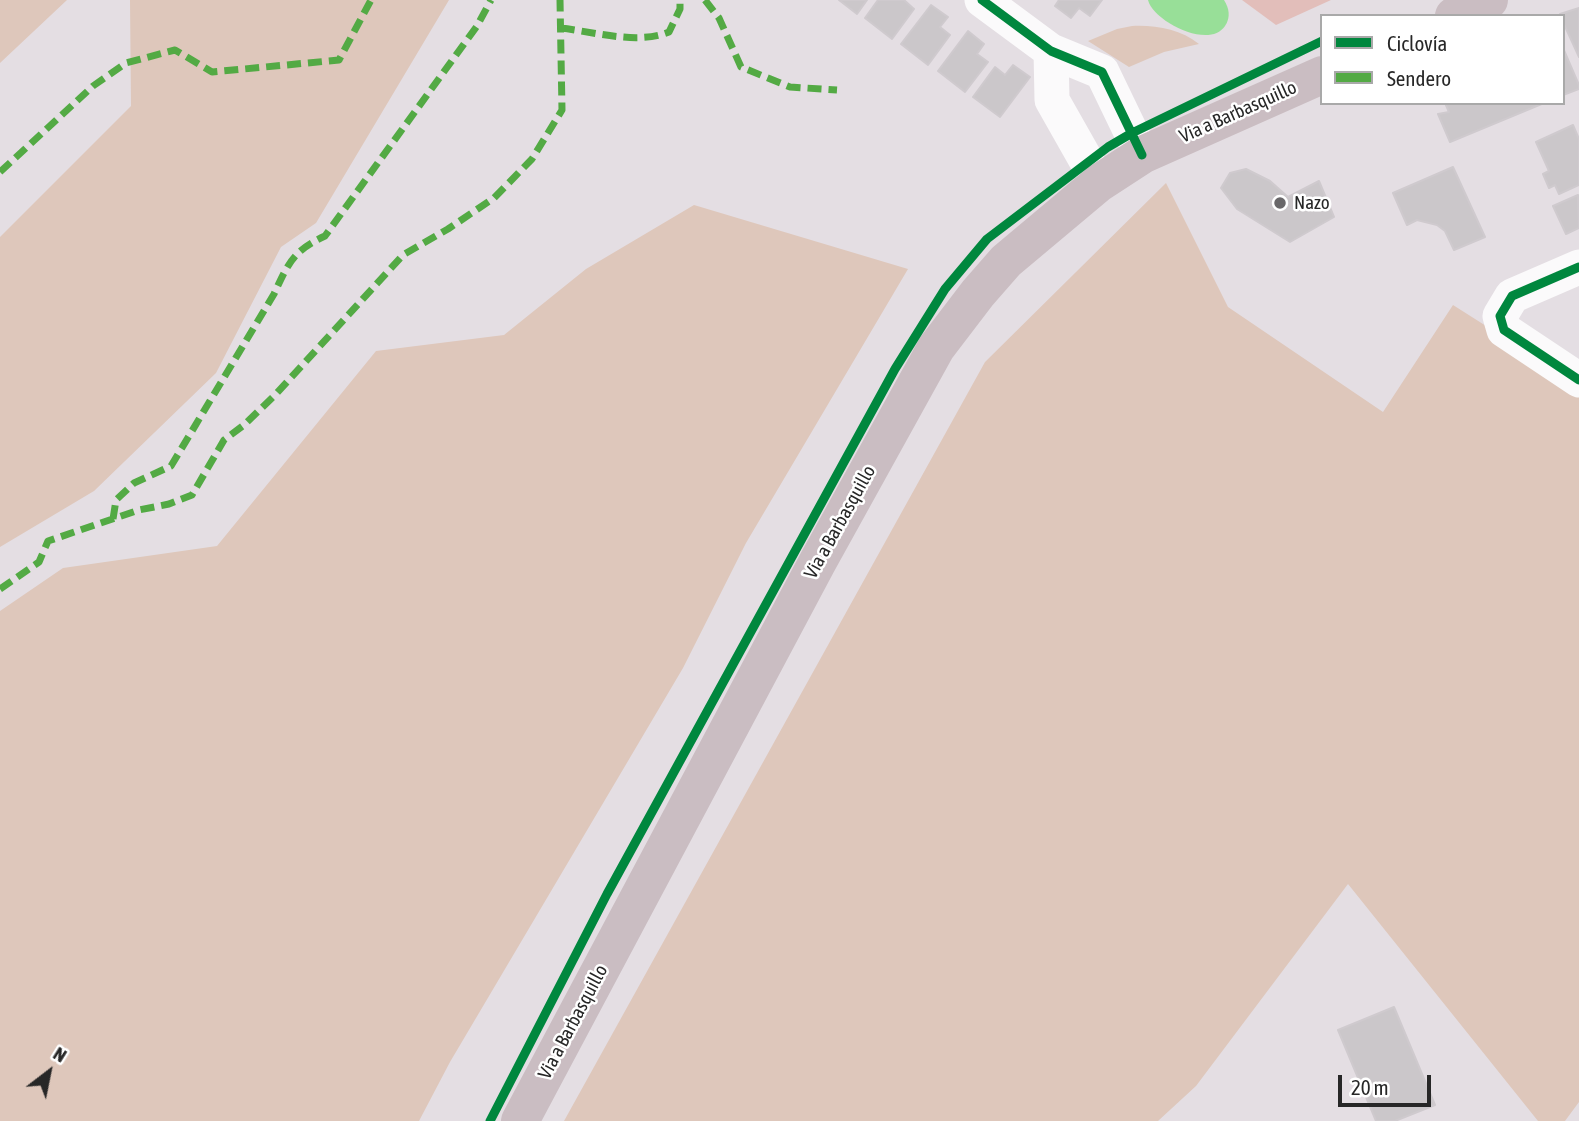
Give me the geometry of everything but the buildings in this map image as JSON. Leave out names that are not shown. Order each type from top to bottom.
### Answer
[{"type":"main road","points":[[1458,14],[1489,0]]},
{"type":"main road","name":"Via a Barbasquillo","points":[[520,1121],[817,563],[936,348],[978,293],[1006,261],[1098,183],[1142,155],[1320,76]]},
{"type":"street","points":[[982,0],[1051,51],[1102,72],[1142,155]]},
{"type":"street","points":[[1051,51],[1052,100],[1098,183]]},
{"type":"street","points":[[1579,267],[1512,296],[1500,316],[1504,330],[1579,380]]},
{"type":"shaded area","points":[[0,0],[67,0],[0,63]]},
{"type":"shaded area","points":[[130,0],[449,0],[316,223],[281,247],[216,373],[94,491],[0,547],[0,237],[131,106]]},
{"type":"shaded area","points":[[1148,0],[1224,0],[1229,16],[1225,26],[1217,33],[1195,34],[1170,24],[1152,8]]},
{"type":"shaded area","points":[[1242,0],[1331,0],[1276,25]]},
{"type":"shaded area","points":[[1132,26],[1167,29],[1199,44],[1164,52],[1129,67],[1088,41]]},
{"type":"shaded area","points":[[1166,183],[1228,307],[1383,412],[1453,305],[1579,385],[1579,1102],[1565,1121],[1538,1121],[1348,884],[1196,1086],[1158,1121],[564,1121],[985,362]]},
{"type":"shaded area","points":[[694,205],[908,269],[746,543],[683,668],[450,1062],[419,1121],[0,1121],[0,611],[63,568],[217,546],[376,351],[504,335],[586,269]]},
{"type":"marked path","points":[[0,172],[93,86],[126,63],[175,50],[212,72],[339,60],[371,0]]},
{"type":"marked path","points":[[113,519],[116,500],[134,483],[171,466],[288,266],[306,247],[325,236],[477,26],[491,0]]},
{"type":"marked path","points":[[0,589],[39,562],[48,541],[192,495],[224,440],[276,394],[403,255],[494,198],[532,159],[562,110],[560,0]]},
{"type":"marked path","points":[[561,28],[630,38],[657,36],[669,32],[680,9],[680,0]]},
{"type":"marked path","points":[[705,0],[719,18],[741,67],[790,87],[837,90]]},
{"type":"cycle path","points":[[982,0],[1051,51],[1102,72],[1142,155]]},
{"type":"cycle path","points":[[490,1121],[607,894],[895,369],[945,289],[987,239],[1108,147],[1320,42]]},
{"type":"cycle path","points":[[1579,267],[1512,296],[1500,316],[1504,330],[1579,380]]},
{"type":"place","name":"Nazo","points":[[1280,203]]}]
